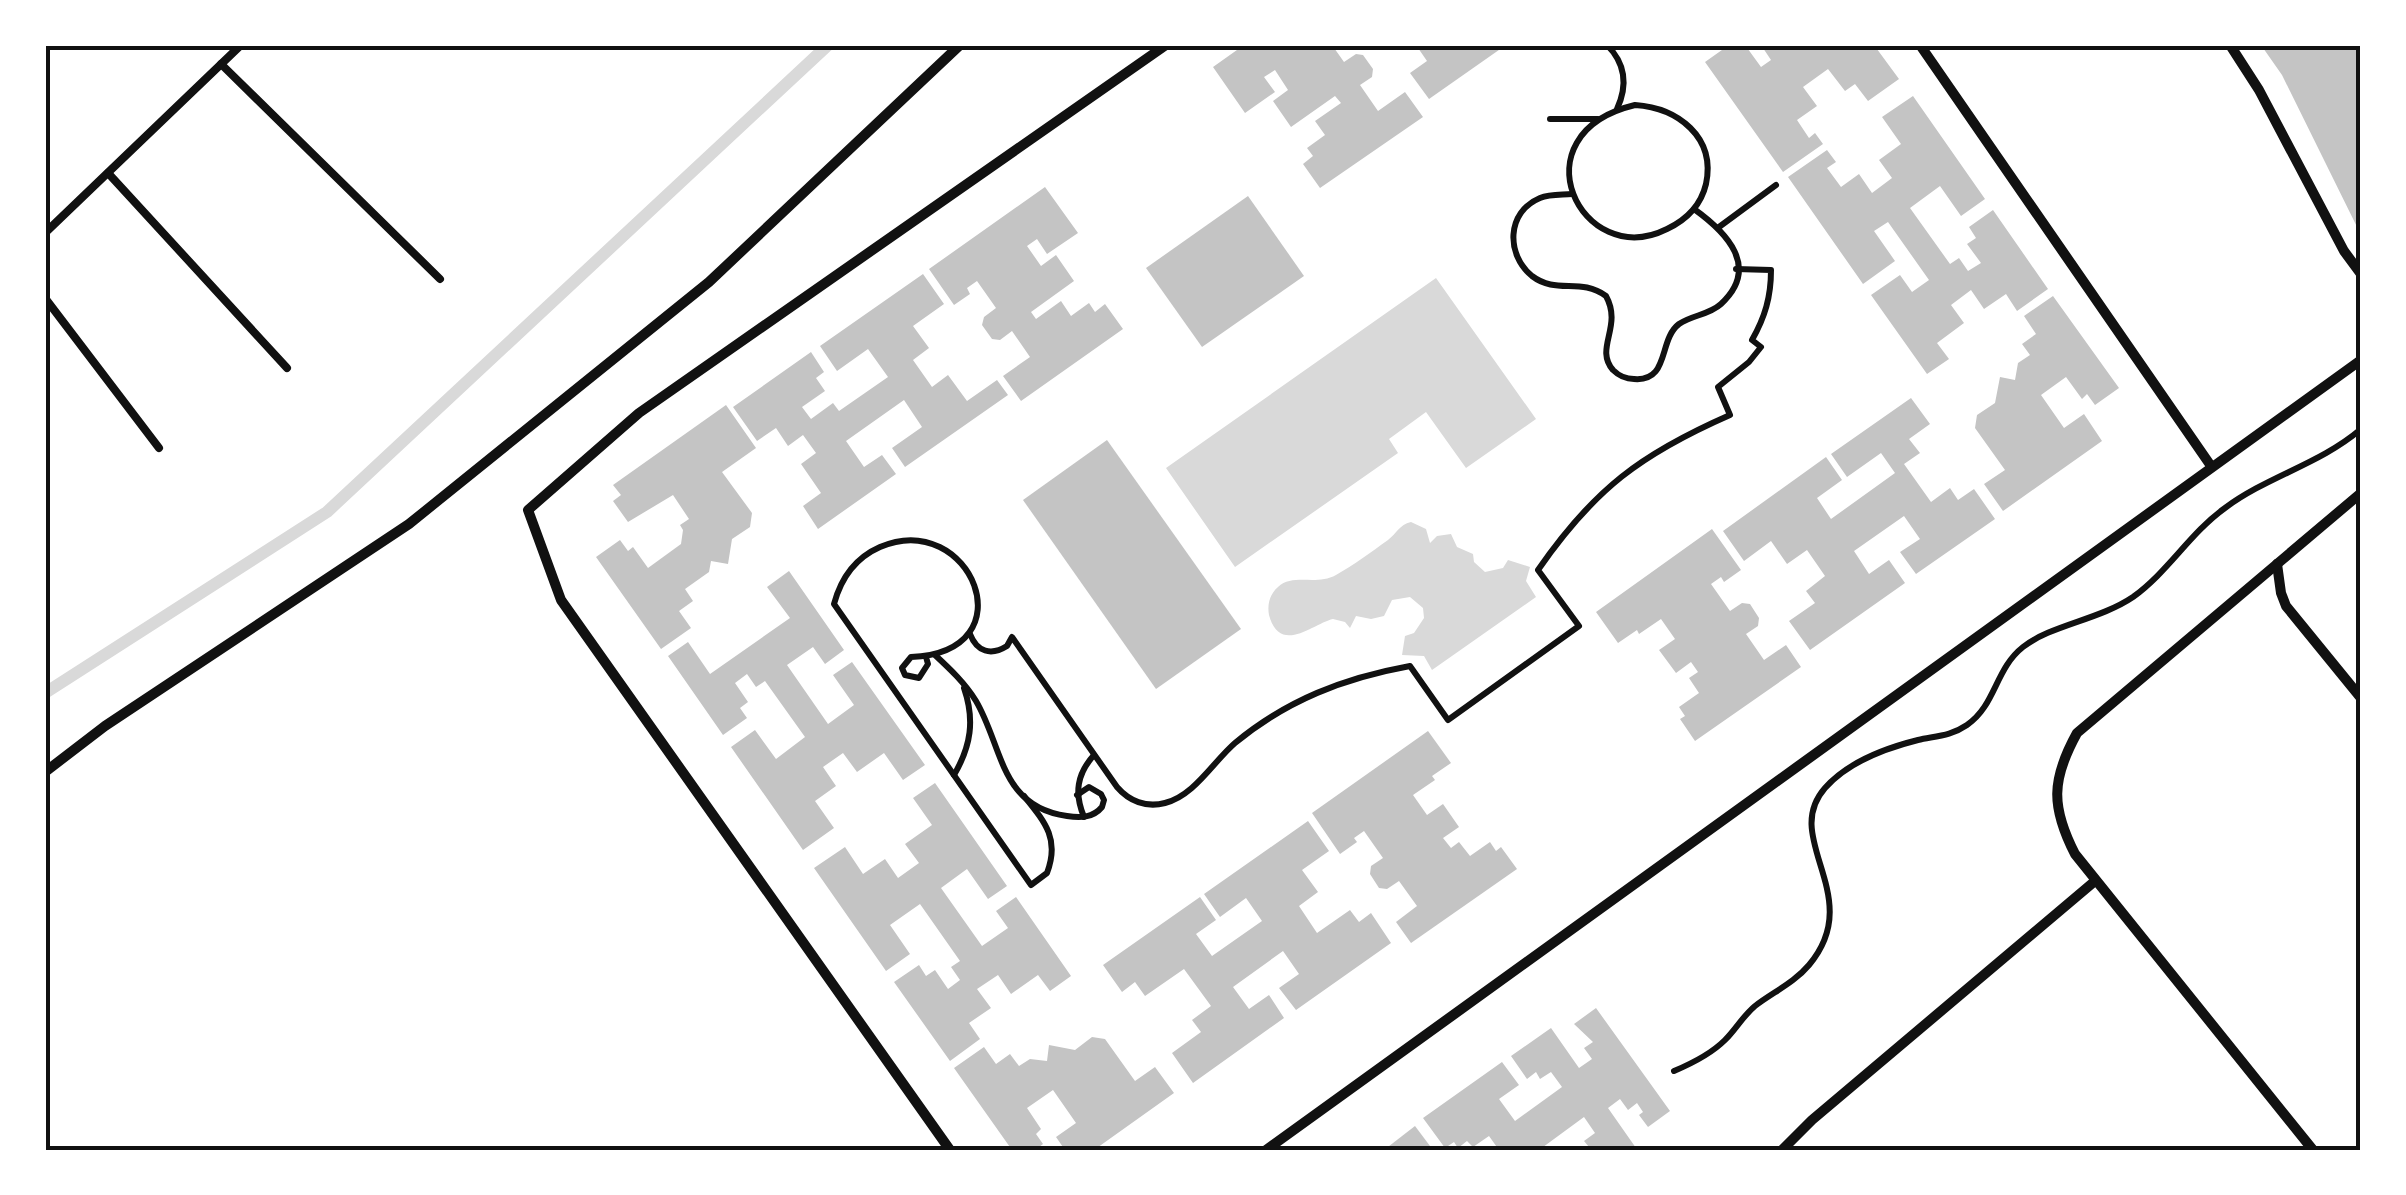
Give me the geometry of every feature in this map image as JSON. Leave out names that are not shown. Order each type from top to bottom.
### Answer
[{"type":"street","points":[[45,772],[106,726],[409,524],[709,282],[960,45]]},
{"type":"street","points":[[950,1150],[561,600],[528,510],[640,413],[1166,45]]},
{"type":"street","points":[[1920,45],[2211,466]]},
{"type":"street","points":[[2230,45],[2361,274]]},
{"type":"street","points":[[1266,1150],[2361,360]]},
{"type":"street","points":[[2313,1150],[2075,854],[2060,826],[2056,794],[2061,762],[2076,733],[2361,493]]},
{"type":"street","points":[[2277,564],[2286,606],[2361,698]]},
{"type":"street","points":[[1782,1150],[1812,1120],[2095,881]]},
{"type":"lane","points":[[45,233],[242,45]]},
{"type":"lane","points":[[222,64],[440,279]]},
{"type":"lane","points":[[108,174],[288,368]]},
{"type":"lane","points":[[45,298],[159,448]]},
{"type":"path","points":[[1606,45],[1622,66],[1624,81],[1617,109]]},
{"type":"path","points":[[1550,119],[1584,121],[1635,105],[1654,106],[1688,123],[1706,156],[1708,175],[1704,194],[1679,224],[1661,233],[1621,235],[1586,216],[1572,194],[1568,164],[1575,146],[1600,118]]},
{"type":"path","points":[[1719,227],[1776,186]]},
{"type":"path","points":[[1572,194],[1540,198],[1528,205],[1514,228],[1516,255],[1522,266],[1550,286],[1583,284],[1606,296],[1614,320],[1606,358],[1621,376],[1645,378],[1656,373],[1673,330],[1721,304],[1730,292],[1736,269],[1733,244],[1719,227],[1694,210]]},
{"type":"path","points":[[970,634],[981,650],[990,652],[1007,646],[1012,638],[1126,797],[1148,805],[1178,798],[1231,746],[1294,702],[1370,673],[1410,666],[1448,720],[1579,626],[1538,570],[1590,503],[1656,451],[1730,415],[1718,387],[1762,347],[1752,340],[1771,288],[1771,270],[1736,269]]},
{"type":"path","points":[[1674,1071],[1718,1047],[1755,1006],[1811,964],[1830,919],[1830,894],[1810,832],[1816,800],[1834,780],[1879,753],[1922,739],[1940,738],[1972,722],[1993,694],[1997,677],[2026,644],[2102,615],[2133,596],[2160,574],[2220,510],[2251,489],[2340,446],[2361,429]]},
{"type":"path","points":[[904,541],[941,548],[956,557],[976,587],[978,620],[970,634],[930,656],[956,674],[985,719],[1004,771],[1046,825],[1054,848],[1047,874],[1031,885],[834,604],[838,588],[856,562],[886,544],[904,541]]},
{"type":"path","points":[[954,775],[970,742],[972,723],[956,674]]},
{"type":"path","points":[[1084,817],[1077,795],[1078,780],[1094,755]]},
{"type":"path","points":[[1024,796],[1052,813],[1084,817],[1098,813],[1104,800],[1101,794],[1089,788],[1077,795]]},
{"type":"shaded area","points":[[1436,278],[1536,419],[1466,468],[1426,412],[1389,439],[1398,453],[1235,567],[1166,468]]},
{"type":"shaded area","points":[[1411,522],[1426,529],[1430,543],[1437,536],[1451,534],[1457,547],[1473,554],[1474,562],[1485,572],[1503,568],[1508,560],[1530,567],[1526,581],[1536,597],[1432,670],[1424,656],[1402,655],[1405,636],[1414,633],[1424,618],[1423,608],[1410,597],[1392,600],[1384,616],[1356,616],[1350,628],[1333,619],[1298,634],[1281,633],[1274,627],[1268,607],[1278,587],[1291,581],[1336,575]]},
{"type":"building","points":[[1244,45],[1332,45],[1344,62],[1356,54],[1363,55],[1373,69],[1372,77],[1360,85],[1378,111],[1405,92],[1423,117],[1320,188],[1303,164],[1313,156],[1307,148],[1325,135],[1315,121],[1341,103],[1335,96],[1291,127],[1273,101],[1288,90],[1275,70],[1264,77],[1275,92],[1245,113],[1213,67]]},
{"type":"building","points":[[1416,45],[1506,45],[1429,99],[1410,73],[1427,61]]},
{"type":"building","points":[[1729,45],[1745,45],[1761,67],[1771,60],[1761,45],[1874,45],[1899,79],[1868,101],[1855,84],[1845,91],[1828,69],[1803,87],[1817,106],[1797,120],[1809,138],[1815,133],[1823,144],[1783,172],[1705,62]]},
{"type":"building","points":[[2261,45],[2361,45],[2361,235],[2282,75]]},
{"type":"building","points":[[1913,96],[1985,199],[1961,216],[1940,186],[1910,208],[1950,264],[1959,258],[1968,271],[1981,263],[1967,244],[1976,238],[1969,227],[1993,210],[2048,289],[2017,311],[2006,294],[1984,309],[1971,290],[1951,305],[1964,323],[1937,343],[1949,359],[1927,374],[1871,295],[1900,275],[1912,292],[1929,280],[1888,222],[1874,231],[1895,261],[1863,284],[1788,177],[1827,150],[1836,162],[1827,168],[1841,187],[1859,174],[1872,193],[1892,178],[1879,160],[1901,144],[1882,117]]},
{"type":"building","points":[[1045,187],[1078,233],[1047,254],[1037,239],[1027,246],[1041,266],[1056,255],[1074,281],[1031,312],[1036,319],[1061,301],[1071,316],[1089,303],[1095,312],[1105,304],[1123,329],[1021,401],[1003,376],[1030,357],[1012,331],[1000,340],[992,339],[982,325],[984,317],[996,308],[977,281],[967,288],[970,294],[954,305],[929,269]]},
{"type":"building","points":[[1248,196],[1304,276],[1202,347],[1146,268]]},
{"type":"building","points":[[923,274],[944,304],[913,326],[929,348],[913,360],[932,387],[948,375],[967,401],[997,380],[1008,395],[905,467],[892,448],[922,427],[904,400],[846,441],[864,467],[882,455],[896,474],[818,529],[803,506],[821,493],[801,464],[816,453],[803,435],[788,446],[776,428],[757,441],[733,407],[811,352],[824,372],[816,378],[825,391],[802,407],[811,419],[833,403],[839,411],[888,377],[868,349],[837,371],[820,346]]},
{"type":"building","points":[[2053,296],[2119,388],[2095,405],[2087,394],[2082,399],[2066,377],[2041,395],[2064,428],[2084,414],[2102,441],[2003,511],[1984,484],[2005,470],[1975,428],[1977,415],[1995,403],[2000,377],[2015,380],[2018,363],[2030,355],[2022,344],[2036,334],[2024,316]]},
{"type":"building","points":[[1911,398],[1930,424],[1909,439],[1920,453],[1904,464],[1931,502],[1950,488],[1958,500],[1974,489],[1995,519],[1916,574],[1900,552],[1920,539],[1904,516],[1854,551],[1869,574],[1889,560],[1905,583],[1810,650],[1789,621],[1815,603],[1806,591],[1825,576],[1807,550],[1787,564],[1771,541],[1744,561],[1723,531],[1826,457],[1842,480],[1817,498],[1831,519],[1895,473],[1881,453],[1847,477],[1831,454]]},
{"type":"building","points":[[726,405],[756,448],[722,472],[752,513],[750,527],[732,539],[728,564],[711,561],[709,572],[685,589],[693,601],[679,611],[691,628],[661,649],[596,557],[620,540],[628,551],[633,547],[648,568],[681,544],[680,525],[689,519],[673,495],[628,522],[613,501],[621,495],[613,485]]},
{"type":"building","points":[[1107,440],[1241,629],[1156,689],[1023,500]]},
{"type":"building","points":[[1712,529],[1741,570],[1724,582],[1721,577],[1711,584],[1730,611],[1742,603],[1750,604],[1759,618],[1758,626],[1746,634],[1764,660],[1786,645],[1801,667],[1695,741],[1680,719],[1685,716],[1679,707],[1699,693],[1689,678],[1698,672],[1691,662],[1676,673],[1659,650],[1675,639],[1661,619],[1618,643],[1596,612]]},
{"type":"building","points":[[789,571],[844,650],[825,664],[813,647],[787,665],[828,724],[854,705],[833,675],[852,662],[925,765],[903,780],[884,753],[857,772],[843,753],[823,767],[836,786],[815,801],[834,828],[803,850],[731,747],[755,730],[776,759],[805,737],[765,681],[756,687],[747,674],[735,683],[748,702],[740,708],[747,718],[723,735],[668,656],[688,642],[710,674],[790,618],[767,587]]},
{"type":"building","points":[[1428,731],[1451,763],[1413,795],[1427,815],[1443,804],[1459,827],[1443,838],[1451,848],[1459,842],[1470,856],[1490,842],[1496,851],[1501,847],[1517,869],[1411,943],[1396,922],[1417,906],[1399,881],[1387,889],[1379,888],[1370,874],[1371,866],[1383,858],[1364,831],[1354,838],[1357,842],[1340,854],[1312,813]]},
{"type":"building","points":[[935,783],[1007,886],[988,899],[967,869],[941,888],[982,946],[1008,928],[996,911],[1016,897],[1071,976],[1050,991],[1038,975],[1011,994],[998,975],[977,989],[991,1008],[969,1023],[980,1039],[950,1061],[894,982],[919,965],[926,976],[935,970],[948,989],[960,980],[951,967],[960,961],[920,904],[890,925],[910,954],[886,971],[814,868],[845,847],[863,874],[885,859],[898,878],[919,863],[905,844],[932,825],[913,798]]},
{"type":"building","points":[[1308,821],[1329,851],[1302,870],[1318,892],[1299,906],[1317,933],[1350,910],[1359,922],[1371,913],[1391,943],[1296,1010],[1279,988],[1299,974],[1283,951],[1233,987],[1249,1009],[1269,995],[1284,1018],[1193,1083],[1172,1053],[1201,1032],[1192,1020],[1211,1006],[1184,969],[1145,996],[1135,982],[1122,992],[1103,965],[1200,897],[1216,920],[1196,934],[1212,956],[1262,921],[1246,898],[1220,917],[1204,894]]},
{"type":"building","points":[[1596,1008],[1670,1111],[1648,1127],[1639,1115],[1643,1112],[1637,1103],[1628,1110],[1620,1099],[1608,1108],[1636,1148],[1585,1150],[1589,1147],[1584,1141],[1595,1133],[1584,1117],[1539,1150],[1499,1150],[1489,1136],[1473,1147],[1467,1141],[1458,1148],[1454,1142],[1445,1148],[1423,1118],[1502,1062],[1519,1085],[1499,1099],[1515,1121],[1562,1087],[1551,1072],[1540,1079],[1536,1072],[1527,1079],[1511,1056],[1551,1028],[1579,1068],[1592,1059],[1584,1048],[1593,1042],[1574,1024]]},
{"type":"building","points":[[1092,1037],[1105,1039],[1135,1081],[1155,1067],[1174,1093],[1094,1150],[1065,1150],[1056,1137],[1076,1123],[1053,1090],[1027,1108],[1041,1129],[1036,1134],[1043,1144],[1035,1150],[1012,1150],[954,1068],[984,1047],[996,1064],[1010,1054],[1019,1066],[1030,1059],[1047,1061],[1049,1045],[1075,1050]]},
{"type":"building","points":[[1415,1126],[1433,1150],[1384,1150]]},
{"type":"waterway","points":[[45,693],[327,512],[828,45]]}]
